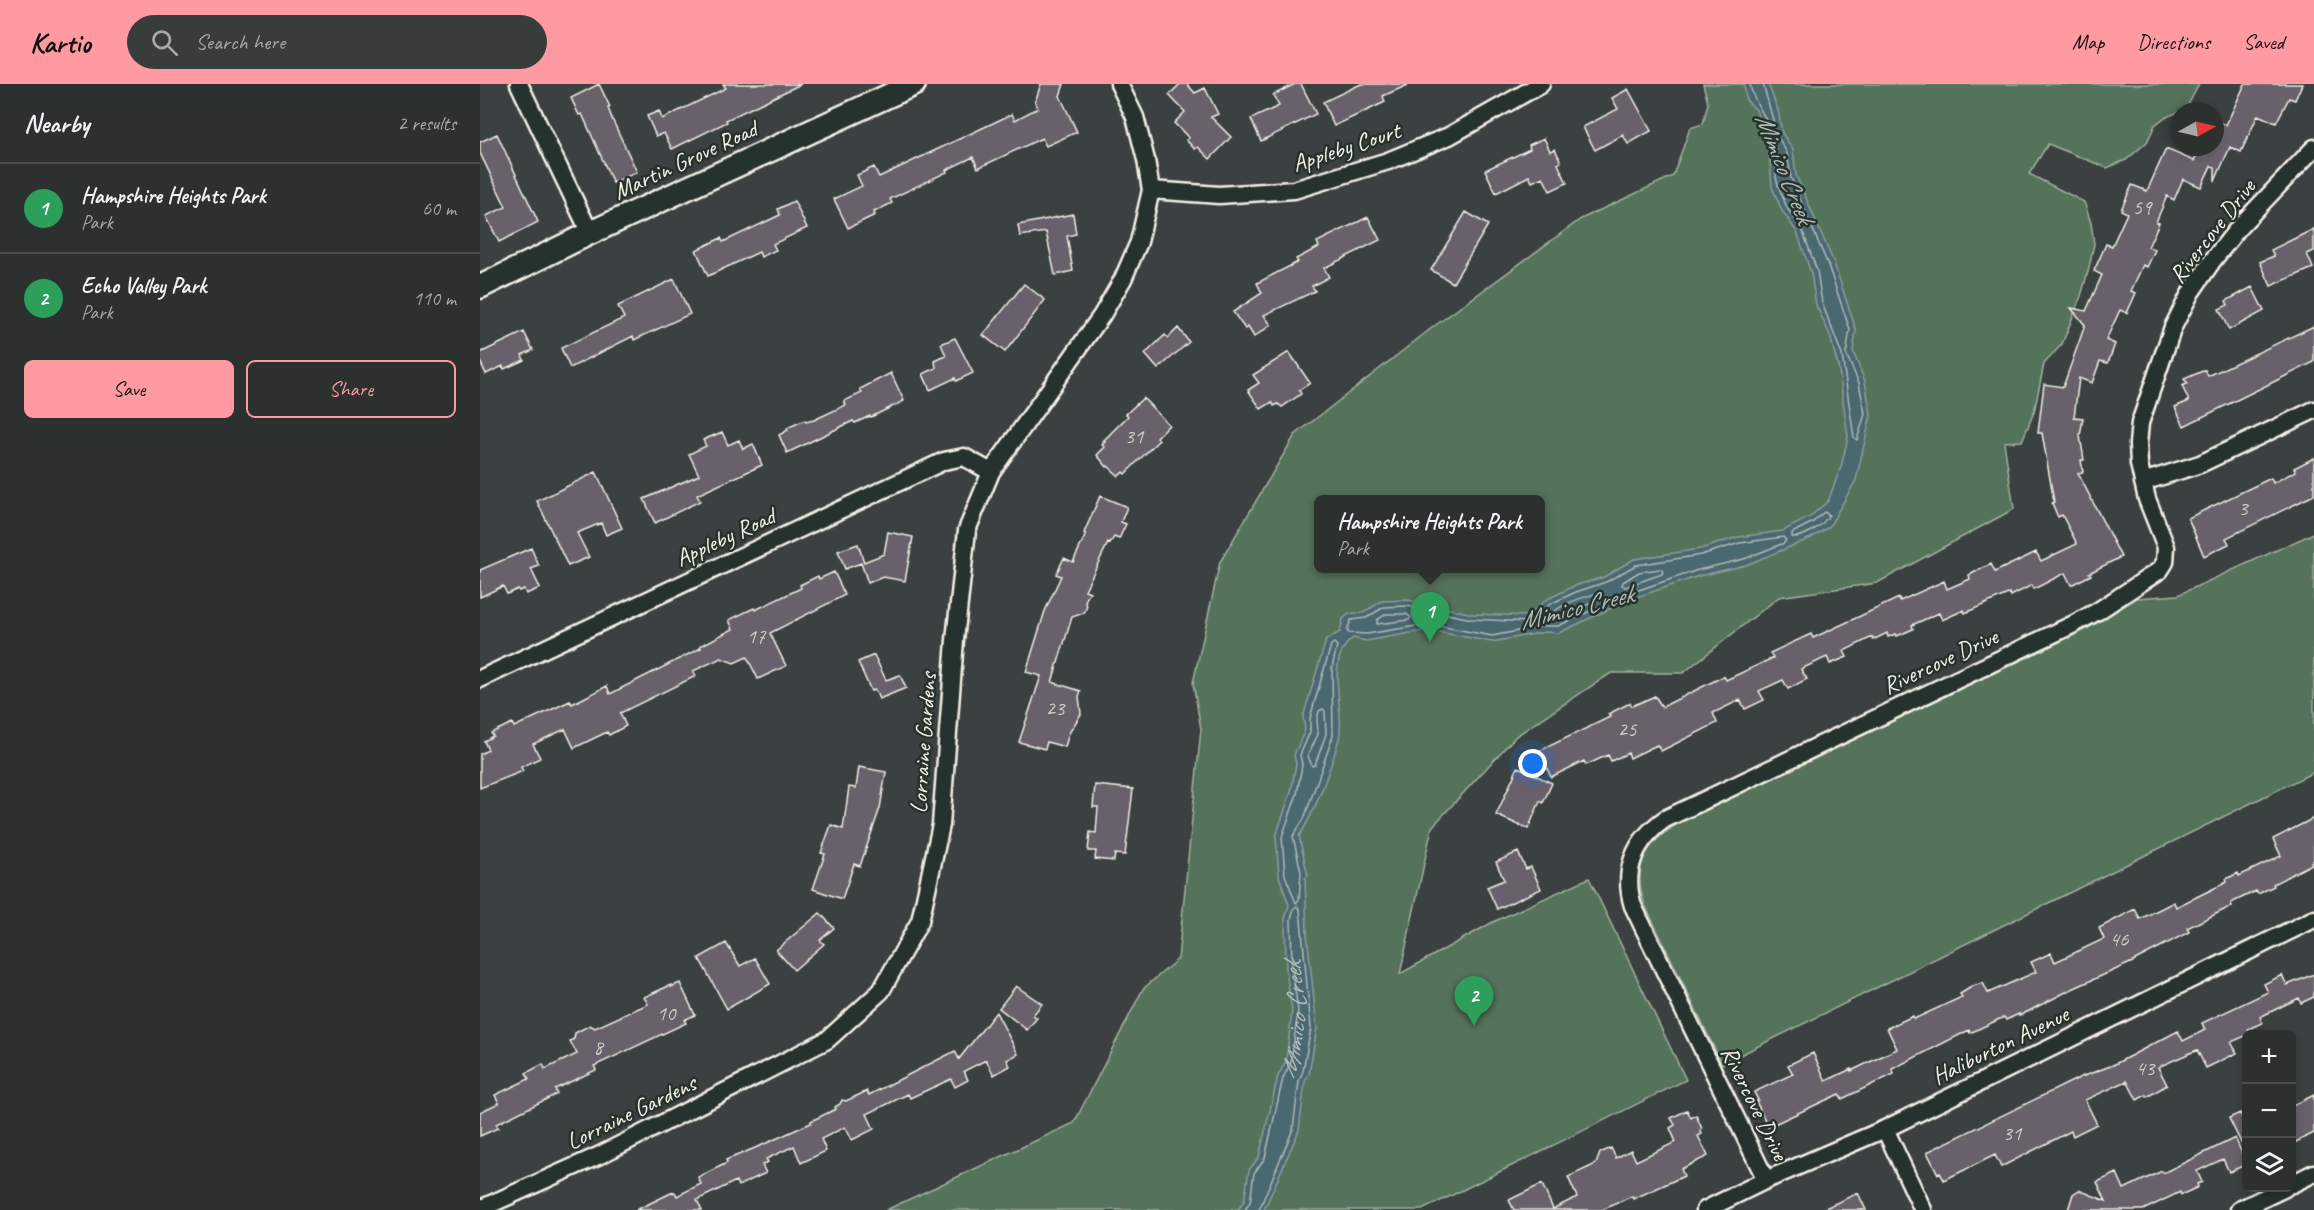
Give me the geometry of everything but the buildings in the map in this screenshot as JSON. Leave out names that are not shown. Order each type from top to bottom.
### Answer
[{"type":"main road","name":"Martin Grove Road","points":[[480,287],[590,233],[914,84]]},
{"type":"street","points":[[519,84],[590,233]]},
{"type":"street","name":"Lorraine Gardens","points":[[480,1209],[600,1155],[827,1040],[881,991],[920,921],[941,825],[955,640],[968,530],[991,472],[1102,315],[1123,279],[1139,242],[1151,190],[1135,117],[1119,84]]},
{"type":"street","name":"Appleby Court","points":[[1151,190],[1219,195],[1294,190],[1388,161],[1449,136],[1541,84]]},
{"type":"street","name":"Rivercove Drive","points":[[1766,1180],[1633,906],[1628,892],[1628,879],[1634,852],[1650,831],[1665,819],[2074,624],[2155,574],[2165,561],[2166,547],[2152,513],[2143,482],[2138,444],[2140,423],[2178,318],[2197,284],[2240,226],[2314,148]]},
{"type":"street","points":[[2143,482],[2200,464],[2314,410]]},
{"type":"street","name":"Appleby Road","points":[[480,679],[944,461],[964,457],[991,472]]},
{"type":"street","name":"Haliburton Avenue","points":[[1706,1210],[1766,1180],[1885,1129],[2314,919]]},
{"type":"street","points":[[1885,1129],[1923,1210]]},
{"type":"street","points":[[2296,1182],[2314,1173]]},
{"type":"street","points":[[2239,1210],[2277,1192]]},
{"type":"green space","points":[[1703,84],[2199,84],[2190,102],[2170,102],[2170,116],[2155,125],[2147,142],[2126,160],[2107,168],[2048,144],[2029,174],[2084,202],[2091,223],[2094,244],[2081,296],[2062,344],[2044,364],[2034,412],[2022,441],[2004,442],[2014,509],[1877,583],[1779,597],[1683,673],[1611,673],[1516,736],[1432,827],[1400,974],[1493,922],[1589,878],[1686,1080],[1422,1210],[886,1210],[1074,1123],[1143,989],[1178,959],[1201,729],[1193,683],[1220,562],[1295,435],[1433,327],[1581,219],[1673,176],[1690,128],[1703,124],[1708,103]]},
{"type":"green space","points":[[2314,533],[2314,772],[1722,1064],[1645,905],[1641,891],[1641,867],[1645,856],[1651,846],[1669,829],[2085,630],[2137,598],[2178,595]]},
{"type":"water","name":"Mimico Creek","points":[[1744,84],[1768,84],[1778,110],[1782,133],[1793,150],[1796,175],[1834,263],[1856,330],[1853,352],[1865,381],[1871,415],[1856,480],[1829,527],[1811,538],[1746,565],[1699,576],[1628,600],[1559,633],[1545,632],[1492,642],[1428,630],[1366,641],[1353,638],[1344,647],[1337,671],[1339,739],[1317,803],[1299,836],[1308,876],[1305,878],[1307,934],[1317,1028],[1309,1074],[1305,1081],[1299,1130],[1264,1210],[1238,1210],[1244,1201],[1249,1170],[1259,1157],[1278,1076],[1286,1061],[1292,1011],[1286,970],[1285,919],[1289,905],[1279,876],[1276,836],[1291,792],[1296,764],[1294,755],[1305,730],[1303,717],[1326,640],[1340,632],[1343,619],[1349,614],[1363,613],[1382,601],[1408,600],[1473,614],[1528,616],[1546,600],[1574,586],[1604,577],[1634,559],[1700,549],[1738,537],[1783,531],[1810,517],[1828,501],[1841,467],[1848,437],[1839,370],[1830,335],[1816,305],[1811,273],[1797,232],[1782,211],[1772,187],[1769,148],[1756,110],[1746,100]]},
{"type":"place","name":"Hampshire Heights Park","points":[[1430,642]]},
{"type":"place","name":"Echo Valley Park","points":[[1474,1026]]}]
